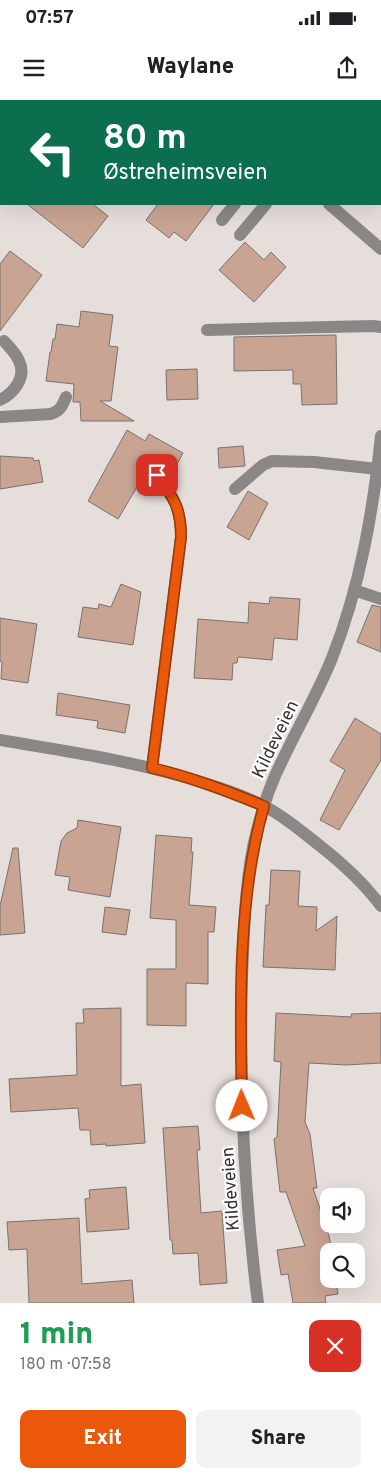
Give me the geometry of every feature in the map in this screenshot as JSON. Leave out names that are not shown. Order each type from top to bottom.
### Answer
[{"type":"street","points":[[222,220],[234,205]]},
{"type":"street","points":[[240,236],[265,205]]},
{"type":"street","points":[[330,205],[381,249]]},
{"type":"street","points":[[207,330],[373,326],[381,328]]},
{"type":"street","points":[[0,400],[15,389],[20,381],[21,371],[20,362],[4,341]]},
{"type":"street","points":[[0,417],[51,414],[62,408],[66,397]]},
{"type":"street","name":"Kildeveien","points":[[258,1303],[244,1165],[241,1051],[243,949],[253,852],[256,833],[264,806],[282,760],[319,688],[332,658],[354,590],[371,514],[381,436]]},
{"type":"street","points":[[235,489],[263,465],[272,461],[314,462],[377,469]]},
{"type":"street","points":[[152,768],[181,531],[180,514],[177,506],[172,495],[157,475]]},
{"type":"street","points":[[354,590],[381,599]]},
{"type":"street","points":[[0,740],[122,760],[174,773],[224,789],[264,806],[330,853],[354,874],[381,906]]},
{"type":"building","points":[[28,205],[94,205],[108,216],[83,248]]},
{"type":"building","points":[[157,205],[213,205],[186,241],[174,232],[169,238],[146,220]]},
{"type":"building","points":[[245,242],[264,260],[271,252],[286,267],[254,302],[219,270]]},
{"type":"building","points":[[10,251],[42,275],[0,331],[0,264]]},
{"type":"building","points":[[81,311],[113,315],[109,346],[118,347],[111,401],[100,401],[134,421],[81,421],[80,402],[73,402],[74,384],[46,381],[50,352],[53,339],[55,339],[57,324],[79,327]]},
{"type":"building","points":[[336,335],[337,404],[302,405],[301,384],[293,384],[293,370],[234,371],[234,337]]},
{"type":"building","points":[[197,369],[198,399],[167,400],[166,370]]},
{"type":"building","points":[[127,430],[145,441],[149,434],[183,453],[173,472],[153,460],[118,519],[88,501]]},
{"type":"building","points":[[243,446],[245,466],[219,468],[218,448]]},
{"type":"building","points":[[0,456],[33,458],[34,461],[39,460],[43,482],[0,489]]},
{"type":"building","points":[[248,491],[268,503],[249,540],[227,527]]},
{"type":"building","points":[[121,584],[141,592],[133,645],[78,637],[83,607],[98,609],[99,604],[111,607]]},
{"type":"building","points":[[270,597],[300,599],[297,640],[274,638],[272,660],[238,657],[237,663],[233,663],[232,680],[194,678],[198,619],[248,623],[249,602],[269,604]]},
{"type":"building","points":[[372,605],[381,607],[381,652],[357,642]]},
{"type":"building","points":[[0,618],[37,624],[28,683],[1,679]]},
{"type":"building","points":[[58,693],[130,705],[125,733],[97,728],[98,721],[56,715]]},
{"type":"building","points":[[355,718],[381,734],[381,760],[339,830],[320,820],[345,770],[330,761]]},
{"type":"building","points":[[78,820],[121,827],[110,897],[68,890],[70,877],[55,875],[61,841],[67,833],[77,828]]},
{"type":"building","points":[[156,835],[192,838],[191,852],[193,852],[189,905],[216,907],[214,932],[208,932],[208,984],[186,983],[186,1026],[147,1025],[147,969],[176,969],[176,920],[150,918]]},
{"type":"building","points":[[13,848],[18,848],[25,933],[0,935],[0,906]]},
{"type":"building","points":[[271,870],[300,871],[298,906],[317,907],[316,931],[337,916],[335,970],[263,967],[266,905],[269,905]]},
{"type":"building","points":[[105,907],[130,910],[126,935],[102,932]]},
{"type":"building","points":[[121,1008],[121,1086],[141,1084],[145,1143],[106,1146],[106,1144],[91,1145],[90,1130],[80,1130],[78,1108],[11,1112],[9,1079],[77,1075],[76,1023],[84,1023],[83,1009]]},
{"type":"building","points":[[276,1013],[352,1017],[351,1014],[381,1013],[381,1063],[346,1065],[309,1063],[305,1122],[310,1134],[317,1188],[313,1188],[320,1209],[320,1233],[328,1233],[330,1243],[320,1243],[320,1288],[337,1288],[338,1294],[325,1296],[326,1303],[293,1303],[288,1274],[281,1275],[277,1250],[305,1246],[286,1192],[280,1192],[274,1139],[277,1137],[281,1062],[274,1061]]},
{"type":"building","points":[[198,1126],[200,1150],[197,1150],[201,1213],[222,1211],[227,1283],[200,1285],[198,1253],[173,1254],[172,1240],[170,1240],[163,1128]]},
{"type":"building","points":[[126,1187],[129,1229],[87,1232],[85,1199],[90,1198],[89,1190]]},
{"type":"building","points":[[79,1218],[82,1284],[132,1280],[134,1303],[29,1303],[27,1249],[9,1250],[7,1222]]},
{"type":"route","points":[[157,475],[172,495],[177,506],[180,514],[181,537],[152,768],[224,789],[264,806],[256,833],[251,861],[243,949],[242,1106]]}]
